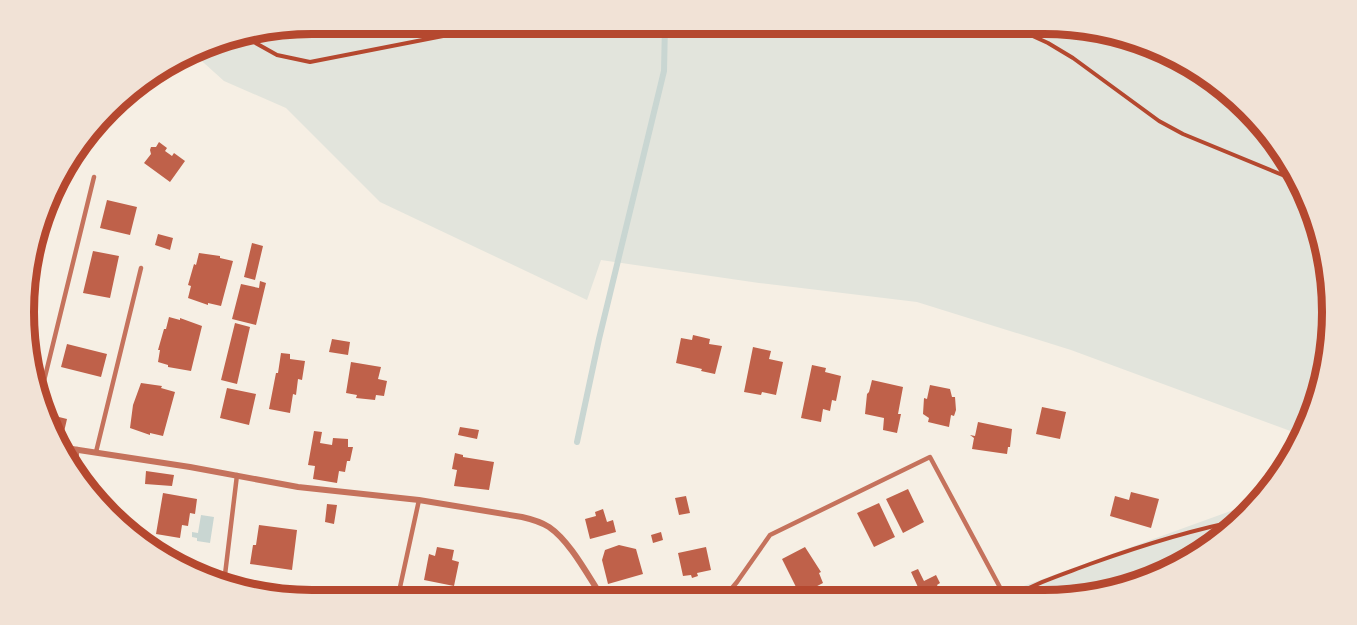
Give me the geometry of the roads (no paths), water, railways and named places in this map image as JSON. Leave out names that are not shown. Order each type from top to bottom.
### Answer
[{"type":"street","points":[[70,448],[298,487],[419,500],[522,517],[548,526],[573,553],[597,590]]},
{"type":"lane","points":[[44,382],[94,177]]},
{"type":"lane","points":[[96,452],[141,268]]},
{"type":"lane","points":[[77,449],[77,460]]},
{"type":"lane","points":[[730,590],[770,535],[930,457],[1002,590]]},
{"type":"lane","points":[[225,577],[237,475]]},
{"type":"lane","points":[[399,590],[419,500]]},
{"type":"waterway","points":[[577,442],[599,339],[664,71],[665,34]]}]
